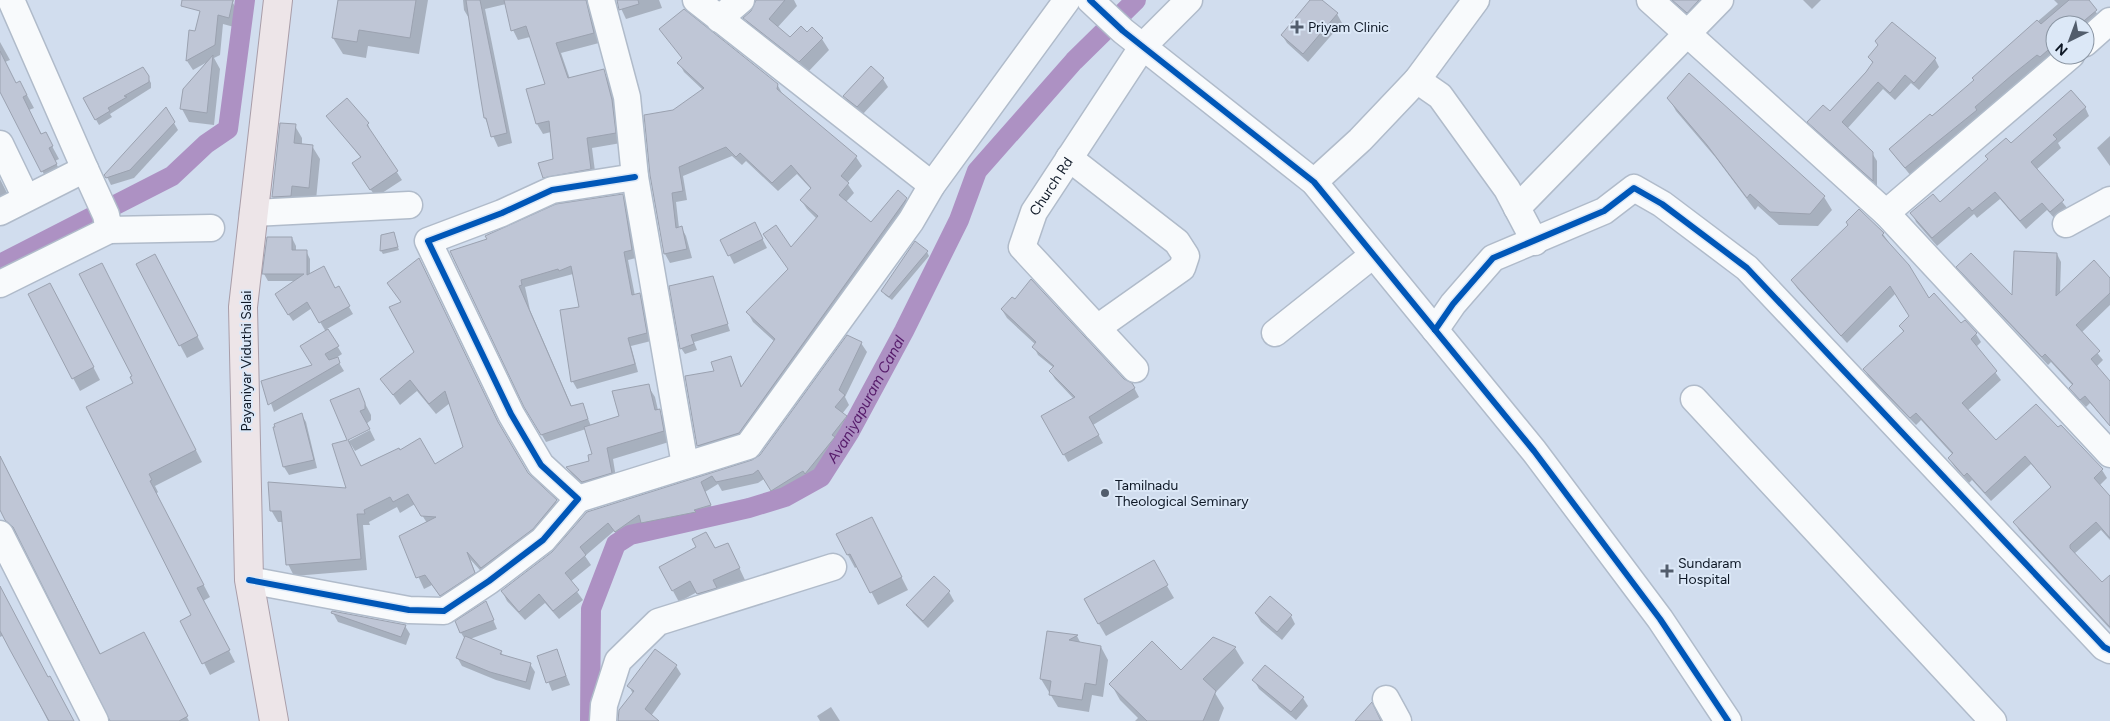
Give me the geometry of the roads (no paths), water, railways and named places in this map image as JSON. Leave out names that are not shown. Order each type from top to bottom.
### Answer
[{"type":"main road","name":"Payaniyar Viduthi Salai","points":[[274,721],[249,580],[243,307],[278,0]]},
{"type":"street","points":[[11,0],[89,177],[107,223]]},
{"type":"street","points":[[601,0],[627,97],[635,177],[685,465]]},
{"type":"street","points":[[696,0],[932,185]]},
{"type":"street","points":[[719,19],[741,0]]},
{"type":"street","points":[[249,580],[409,610],[444,611],[489,581],[543,540],[578,500],[748,446],[911,221],[932,185],[1067,0]]},
{"type":"street","name":"Church Rd","points":[[1135,369],[1022,247],[1034,212],[1143,46],[1189,0]]},
{"type":"street","points":[[1314,182],[1360,140],[1417,80],[1476,0]]},
{"type":"street","points":[[1650,0],[1886,213],[2110,454]]},
{"type":"street","points":[[1517,208],[1689,34],[1720,0]]},
{"type":"street","points":[[1107,16],[1314,182],[1534,451],[1660,619],[1728,721]]},
{"type":"street","points":[[2095,34],[2110,21]]},
{"type":"street","points":[[1886,213],[2059,65]]},
{"type":"street","points":[[1417,80],[1440,96],[1507,189],[1535,242]]},
{"type":"street","points":[[0,144],[26,198]]},
{"type":"street","points":[[1069,158],[1177,242],[1186,256],[1182,268],[1097,328]]},
{"type":"street","points":[[0,212],[26,198],[89,177]]},
{"type":"street","points":[[578,500],[541,465],[511,414],[428,241],[502,213],[552,190],[635,177]]},
{"type":"street","points":[[1435,330],[1453,304],[1493,258],[1535,242],[1604,211],[1634,188],[1662,204],[1747,268],[2104,647],[2110,650]]},
{"type":"street","points":[[2066,224],[2110,200]]},
{"type":"street","points":[[253,213],[409,205]]},
{"type":"street","points":[[0,284],[107,223],[211,228]]},
{"type":"street","points":[[1275,333],[1373,255]]},
{"type":"street","points":[[1694,399],[1993,721]]},
{"type":"street","points":[[0,534],[95,721]]},
{"type":"street","points":[[603,721],[604,705],[618,661],[658,622],[833,567]]},
{"type":"waterway","points":[[0,264],[172,176],[206,144],[228,129],[245,0]]},
{"type":"waterway","name":"Avaniyapuram Canal","points":[[590,721],[591,609],[616,544],[630,535],[749,508],[785,497],[821,477],[849,433],[904,331],[959,220],[977,171],[1074,61],[1136,0]]},
{"type":"place","name":"Priyam Clinic","points":[[1297,27]]},
{"type":"place","name":"Tamilnadu Theological Seminary","points":[[1105,493]]},
{"type":"place","name":"Sundaram Hospital","points":[[1667,571]]}]
